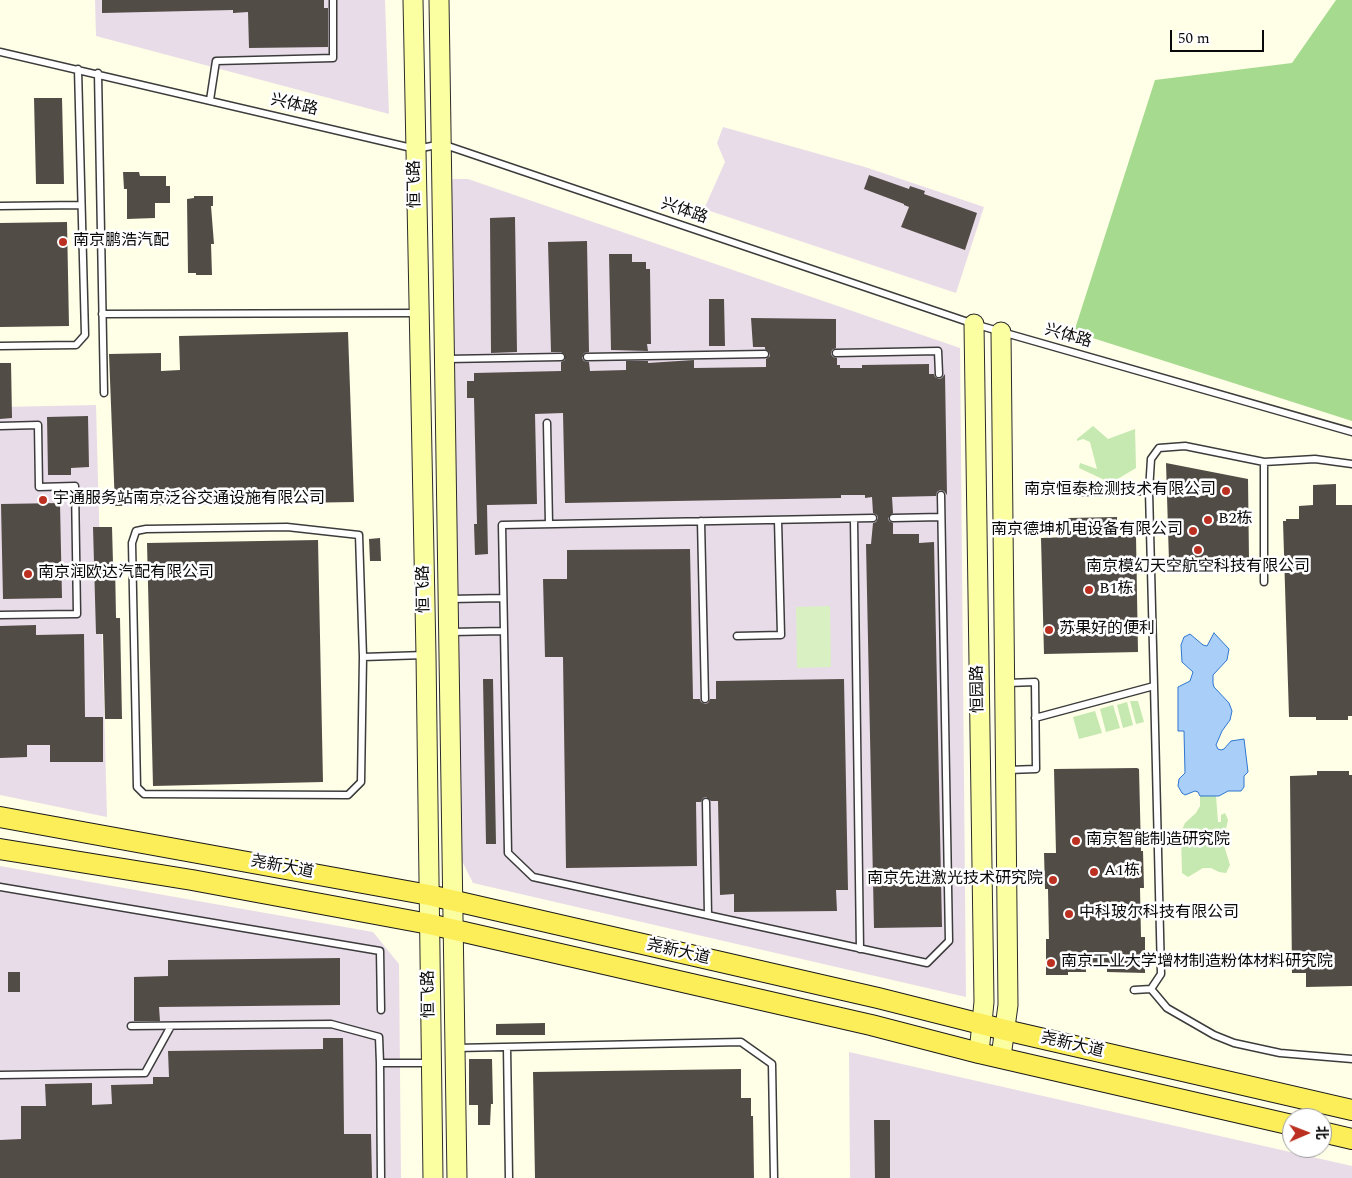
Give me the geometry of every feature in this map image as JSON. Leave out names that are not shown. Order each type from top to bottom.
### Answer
[{"type":"main road","name":"恒飞路","points":[[413,0],[426,655],[433,1178]]},
{"type":"main road","name":"恒飞路","points":[[439,0],[457,1178]]},
{"type":"main road","name":"恒园路","points":[[974,324],[984,1002],[979,1053]]},
{"type":"main road","name":"恒园路","points":[[1001,332],[1003,685],[1008,1005],[1001,1057]]},
{"type":"main road","points":[[979,689],[1003,685]]},
{"type":"main road","name":"尧新大道","points":[[0,816],[428,895],[878,998],[1005,1030],[1352,1110]]},
{"type":"main road","name":"尧新大道","points":[[0,849],[192,880],[429,924],[1282,1123]]},
{"type":"main road","points":[[1332,1134],[1352,1139]]},
{"type":"lane","points":[[210,100],[216,61],[334,58],[333,0]]},
{"type":"lane","name":"兴体路","points":[[0,52],[416,149],[442,144],[974,324],[1352,432]]},
{"type":"lane","points":[[0,346],[76,345],[85,335],[78,69]]},
{"type":"lane","points":[[98,74],[104,393]]},
{"type":"lane","points":[[0,206],[81,205]]},
{"type":"lane","points":[[102,314],[419,313]]},
{"type":"lane","points":[[836,352],[938,351],[939,374]]},
{"type":"lane","points":[[587,357],[765,354]]},
{"type":"lane","points":[[445,359],[561,357]]},
{"type":"lane","points":[[547,422],[548,524]]},
{"type":"lane","points":[[0,426],[38,425],[39,487],[75,486],[77,614],[0,615]]},
{"type":"lane","points":[[1151,989],[1161,974],[1149,491],[1151,459],[1160,448],[1185,446],[1264,462],[1315,459],[1352,464]]},
{"type":"lane","points":[[1264,462],[1264,582]]},
{"type":"lane","points":[[1077,492],[1149,491]]},
{"type":"lane","points":[[873,518],[502,525],[508,853],[533,877],[927,964],[949,941],[941,495]]},
{"type":"lane","points":[[893,518],[941,517]]},
{"type":"lane","points":[[854,518],[860,949]]},
{"type":"lane","points":[[737,636],[781,635],[778,520]]},
{"type":"lane","points":[[701,521],[705,699]]},
{"type":"lane","points":[[287,527],[359,535],[363,657],[362,782],[348,795],[144,794],[137,787],[132,543],[136,531],[287,527]]},
{"type":"lane","points":[[449,599],[503,598]]},
{"type":"lane","points":[[450,632],[504,631]]},
{"type":"lane","points":[[363,657],[426,655]]},
{"type":"lane","points":[[1003,685],[1035,682],[1036,769],[1004,770]]},
{"type":"lane","points":[[1035,718],[1154,686]]},
{"type":"lane","points":[[706,802],[708,916]]},
{"type":"lane","points":[[0,887],[380,950],[382,1010]]},
{"type":"lane","points":[[1134,990],[1151,989]]},
{"type":"lane","points":[[1151,989],[1167,1008],[1214,1035],[1234,1043],[1280,1052],[1352,1059]]},
{"type":"lane","points":[[131,1026],[331,1024],[379,1036],[381,1178]]},
{"type":"lane","points":[[0,1075],[146,1073],[171,1026]]},
{"type":"lane","points":[[455,1048],[741,1042],[772,1064],[774,1178]]},
{"type":"lane","points":[[507,1047],[509,1178]]},
{"type":"lane","points":[[380,1063],[432,1063]]},
{"type":"shaded area","points":[[95,0],[385,0],[389,114],[96,36]]},
{"type":"shaded area","points":[[723,127],[865,167],[984,207],[956,293],[704,209],[725,162],[717,143]]},
{"type":"shaded area","points":[[453,179],[468,179],[960,348],[966,997],[473,883],[462,861],[449,191]]},
{"type":"shaded area","points":[[96,405],[107,817],[0,795],[0,407]]},
{"type":"shaded area","points":[[0,866],[373,932],[399,964],[401,1178],[0,1178]]},
{"type":"shaded area","points":[[849,1052],[1282,1150],[1282,1158],[1317,1158],[1352,1166],[1352,1178],[850,1178]]},
{"type":"green space","points":[[1336,0],[1352,0],[1352,421],[1074,332],[1155,80],[1292,63]]},
{"type":"green space","points":[[1093,426],[1108,439],[1135,429],[1136,468],[1111,483],[1079,468],[1080,463],[1097,469],[1090,442],[1083,439],[1077,441]]},
{"type":"green space","points":[[830,606],[831,667],[797,668],[796,607]]},
{"type":"green space","points":[[1130,701],[1138,701],[1144,722],[1136,724]]},
{"type":"green space","points":[[1127,702],[1133,725],[1123,728],[1117,705]]},
{"type":"green space","points":[[1113,705],[1120,728],[1106,732],[1100,709]]},
{"type":"green space","points":[[1095,711],[1102,733],[1079,739],[1073,717]]},
{"type":"green space","points":[[1200,796],[1216,796],[1218,822],[1221,822],[1221,815],[1225,813],[1228,820],[1223,842],[1230,865],[1226,873],[1211,868],[1203,868],[1188,877],[1182,873],[1181,832],[1185,823],[1196,813],[1200,806]]},
{"type":"water","points":[[1214,633],[1229,649],[1227,660],[1213,675],[1213,683],[1214,687],[1229,703],[1232,711],[1230,720],[1222,731],[1216,745],[1221,750],[1231,741],[1244,739],[1248,772],[1244,776],[1244,787],[1241,791],[1228,791],[1219,796],[1200,796],[1195,791],[1185,795],[1178,786],[1179,779],[1185,773],[1184,731],[1178,731],[1178,687],[1190,681],[1193,672],[1182,662],[1181,645],[1184,637],[1190,634],[1207,646]]},
{"type":"building","points":[[102,0],[324,0],[324,8],[328,8],[328,47],[249,48],[248,12],[233,13],[233,10],[102,13]]},
{"type":"building","points":[[34,98],[62,98],[64,184],[36,184]]},
{"type":"building","points":[[123,172],[139,172],[140,176],[166,176],[166,186],[170,186],[170,203],[155,203],[155,218],[127,219],[127,189],[124,189]]},
{"type":"building","points":[[869,175],[909,189],[910,186],[925,191],[924,194],[977,213],[965,250],[901,227],[909,207],[864,189]]},
{"type":"building","points":[[194,196],[213,196],[213,206],[211,206],[214,244],[211,244],[212,275],[188,273],[187,199],[194,198]]},
{"type":"building","points":[[515,217],[517,352],[491,353],[490,218]]},
{"type":"building","points":[[67,222],[69,326],[0,327],[0,223]]},
{"type":"building","points":[[587,241],[589,352],[584,353],[582,358],[584,361],[589,362],[590,371],[626,370],[626,361],[648,361],[648,363],[694,360],[694,368],[766,367],[766,359],[770,356],[769,352],[765,347],[753,347],[751,318],[836,319],[836,348],[832,350],[831,354],[837,358],[837,365],[840,365],[840,368],[862,368],[862,365],[929,364],[929,374],[934,374],[939,379],[945,374],[947,495],[944,491],[940,490],[936,496],[892,497],[893,513],[888,518],[893,523],[893,534],[919,534],[919,543],[934,542],[942,927],[874,928],[866,544],[871,544],[873,523],[878,518],[873,513],[872,497],[865,498],[865,495],[841,495],[841,498],[565,503],[563,413],[535,414],[537,504],[487,505],[488,554],[475,555],[474,524],[477,524],[474,398],[467,398],[467,381],[474,381],[474,373],[561,371],[561,362],[565,360],[565,355],[561,352],[551,352],[548,242]]},
{"type":"building","points":[[609,254],[632,254],[632,262],[646,262],[646,269],[650,269],[651,344],[647,344],[648,351],[611,350]]},
{"type":"building","points":[[709,299],[724,299],[725,346],[709,346]]},
{"type":"building","points":[[348,332],[354,502],[115,506],[109,354],[161,353],[161,371],[180,370],[179,336]]},
{"type":"building","points":[[0,363],[11,363],[12,418],[0,419]]},
{"type":"building","points":[[88,416],[89,467],[71,468],[71,475],[48,475],[47,417]]},
{"type":"building","name":"B2栋","points":[[1166,463],[1248,479],[1249,560],[1169,562]]},
{"type":"building","points":[[1336,484],[1336,505],[1352,505],[1352,716],[1348,716],[1348,720],[1316,720],[1316,717],[1289,717],[1283,521],[1286,521],[1286,519],[1299,519],[1299,506],[1313,505],[1313,485]]},
{"type":"building","points":[[60,503],[62,598],[3,599],[1,504]]},
{"type":"building","name":"B1栋","points":[[1117,517],[1117,536],[1136,536],[1138,652],[1044,654],[1041,538],[1068,537],[1068,518]]},
{"type":"building","points":[[93,527],[112,527],[116,618],[120,618],[122,719],[105,719],[103,634],[96,634]]},
{"type":"building","points":[[380,538],[381,561],[370,561],[369,539]]},
{"type":"building","points":[[318,540],[323,782],[153,786],[147,543]]},
{"type":"building","points":[[690,549],[693,699],[700,699],[705,704],[710,699],[716,699],[716,681],[844,679],[848,890],[836,890],[837,911],[734,912],[734,894],[720,895],[718,801],[711,801],[706,797],[701,802],[696,802],[697,866],[566,868],[563,657],[545,657],[543,579],[567,579],[567,550]]},
{"type":"building","points":[[36,625],[36,635],[84,634],[85,717],[103,717],[103,762],[50,762],[50,745],[27,745],[27,757],[0,758],[0,626]]},
{"type":"building","points":[[483,679],[493,679],[496,844],[486,844]]},
{"type":"building","name":"A1栋","points":[[1054,769],[1139,769],[1141,851],[1143,851],[1144,888],[1140,888],[1141,937],[1145,937],[1145,973],[1107,972],[1107,964],[1086,965],[1086,972],[1068,972],[1068,975],[1046,975],[1046,939],[1049,939],[1048,889],[1045,889],[1044,853],[1056,853]]},
{"type":"building","points":[[1317,771],[1349,771],[1349,775],[1352,775],[1352,986],[1306,987],[1306,973],[1292,973],[1290,776],[1317,775]]},
{"type":"building","points":[[340,958],[340,1005],[159,1007],[160,1021],[134,1021],[134,977],[168,976],[168,960]]},
{"type":"building","points":[[8,972],[20,972],[20,992],[8,992]]},
{"type":"building","points":[[545,1023],[545,1035],[496,1035],[496,1024]]},
{"type":"building","points":[[323,1038],[343,1038],[344,1134],[371,1134],[372,1178],[0,1178],[0,1140],[21,1139],[21,1106],[46,1106],[45,1084],[92,1083],[92,1105],[112,1104],[111,1085],[153,1084],[153,1077],[169,1077],[168,1051],[323,1049]]},
{"type":"building","points":[[469,1059],[492,1059],[493,1104],[491,1104],[490,1125],[478,1125],[478,1105],[469,1105]]},
{"type":"building","points":[[741,1069],[741,1098],[751,1098],[754,1178],[535,1178],[533,1072]]},
{"type":"building","points":[[874,1120],[890,1120],[890,1178],[875,1178]]},
{"type":"place","name":"南京鹏浩汽配","points":[[63,242]]},
{"type":"place","name":"南京恒泰检测技术有限公司","points":[[1226,491]]},
{"type":"place","name":"宇通服务站南京泛谷交通设施有限公司","points":[[43,500]]},
{"type":"place","name":"B2栋","points":[[1208,520]]},
{"type":"place","name":"南京德坤机电设备有限公司","points":[[1193,531]]},
{"type":"place","name":"南京模幻天空航空科技有限公司","points":[[1198,550]]},
{"type":"place","name":"南京润欧达汽配有限公司","points":[[28,574]]},
{"type":"place","name":"B1栋","points":[[1089,590]]},
{"type":"place","name":"苏果好的便利","points":[[1049,630]]},
{"type":"place","name":"南京智能制造研究院","points":[[1076,841]]},
{"type":"place","name":"A1栋","points":[[1094,872]]},
{"type":"place","name":"南京先进激光技术研究院","points":[[1053,880]]},
{"type":"place","name":"中科玻尔科技有限公司","points":[[1069,914]]},
{"type":"place","name":"南京工业大学增材制造粉体材料研究院","points":[[1051,963]]}]
